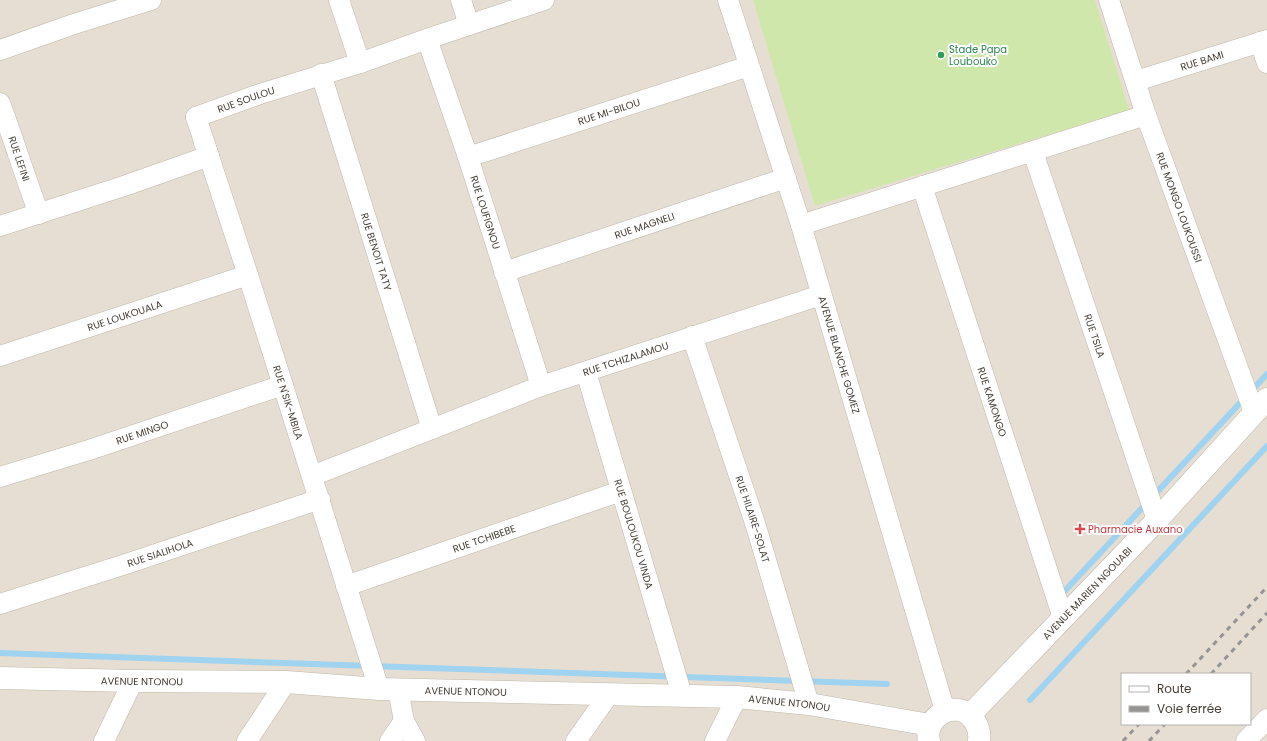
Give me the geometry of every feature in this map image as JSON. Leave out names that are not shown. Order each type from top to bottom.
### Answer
[{"type":"street","points":[[0,50],[74,24],[151,0]]},
{"type":"street","points":[[339,0],[360,63]]},
{"type":"street","points":[[461,0],[469,25]]},
{"type":"street","name":"RUE SOULOU","points":[[196,117],[260,94],[360,63],[426,39],[544,0]]},
{"type":"street","name":"AVENUE BLANCHE GOMEZ","points":[[728,0],[801,225],[821,295],[935,726]]},
{"type":"street","name":"RUE MONGO LOUKOUSSI","points":[[1109,0],[1146,115],[1261,406]]},
{"type":"street","name":"RUE LOUFIGNOU","points":[[426,39],[468,157],[540,386]]},
{"type":"street","points":[[1264,41],[1267,63]]},
{"type":"street","name":"RUE BAMI","points":[[1136,81],[1264,41]]},
{"type":"street","name":"RUE MI-BILOU","points":[[468,157],[749,66]]},
{"type":"street","name":"RUE BENOIT TATY","points":[[321,74],[432,430]]},
{"type":"street","name":"RUE LEFINI","points":[[0,103],[39,214]]},
{"type":"street","points":[[801,225],[1146,115]]},
{"type":"street","points":[[0,226],[209,156],[196,117]]},
{"type":"street","name":"RUE N'SIK-MBILA","points":[[196,117],[320,499],[346,586],[388,689],[415,741]]},
{"type":"street","name":"RUE TSILA","points":[[1033,152],[1157,520]]},
{"type":"street","name":"RUE MAGNELI","points":[[504,272],[786,178]]},
{"type":"street","name":"RUE KAMONGO","points":[[922,186],[1063,618]]},
{"type":"street","name":"RUE LOUKOUALA","points":[[0,356],[248,275]]},
{"type":"street","name":"RUE TCHIZALAMOU","points":[[312,476],[432,430],[540,386],[821,295]]},
{"type":"street","name":"RUE HILAIRE-SOLAT","points":[[692,336],[755,523],[809,704]]},
{"type":"street","name":"RUE BOULOUKOU VINDA","points":[[586,372],[682,695]]},
{"type":"street","name":"RUE MINGO","points":[[0,477],[89,450],[283,385]]},
{"type":"street","name":"AVENUE MARIEN NGOUABI","points":[[970,715],[1157,520],[1261,406]]},
{"type":"street","name":"RUE TCHIBEBE","points":[[346,586],[621,491]]},
{"type":"street","name":"RUE SIALIHOLA","points":[[0,604],[137,561],[320,499]]},
{"type":"street","name":"AVENUE NTONOU","points":[[0,678],[133,682],[286,682],[388,689],[737,697],[809,704],[935,726],[958,710],[970,715]]},
{"type":"street","points":[[104,741],[133,682]]},
{"type":"street","points":[[247,741],[286,682]]},
{"type":"street","points":[[576,741],[609,694]]},
{"type":"street","points":[[715,741],[737,697]]},
{"type":"street","points":[[970,715],[978,726],[979,741]]},
{"type":"street","points":[[1246,741],[1267,719]]},
{"type":"street","points":[[390,741],[404,721]]},
{"type":"shaded area","points":[[0,0],[1267,0],[1267,741],[0,741]]},
{"type":"green space","name":"Stade Papa Loubouko","points":[[753,0],[1095,0],[1129,110],[815,206]]},
{"type":"waterway","points":[[1060,596],[1267,374]]},
{"type":"waterway","points":[[1030,700],[1267,446]]},
{"type":"waterway","points":[[0,653],[887,684]]},
{"type":"railway","points":[[1187,673],[1267,587]]},
{"type":"railway","points":[[1212,673],[1267,613]]},
{"type":"railway","points":[[1123,741],[1138,725]]},
{"type":"railway","points":[[1149,741],[1164,725]]},
{"type":"place","name":"Stade Papa Loubouko","points":[[941,55]]},
{"type":"place","name":"Pharmacie Auxano","points":[[1080,529]]}]
